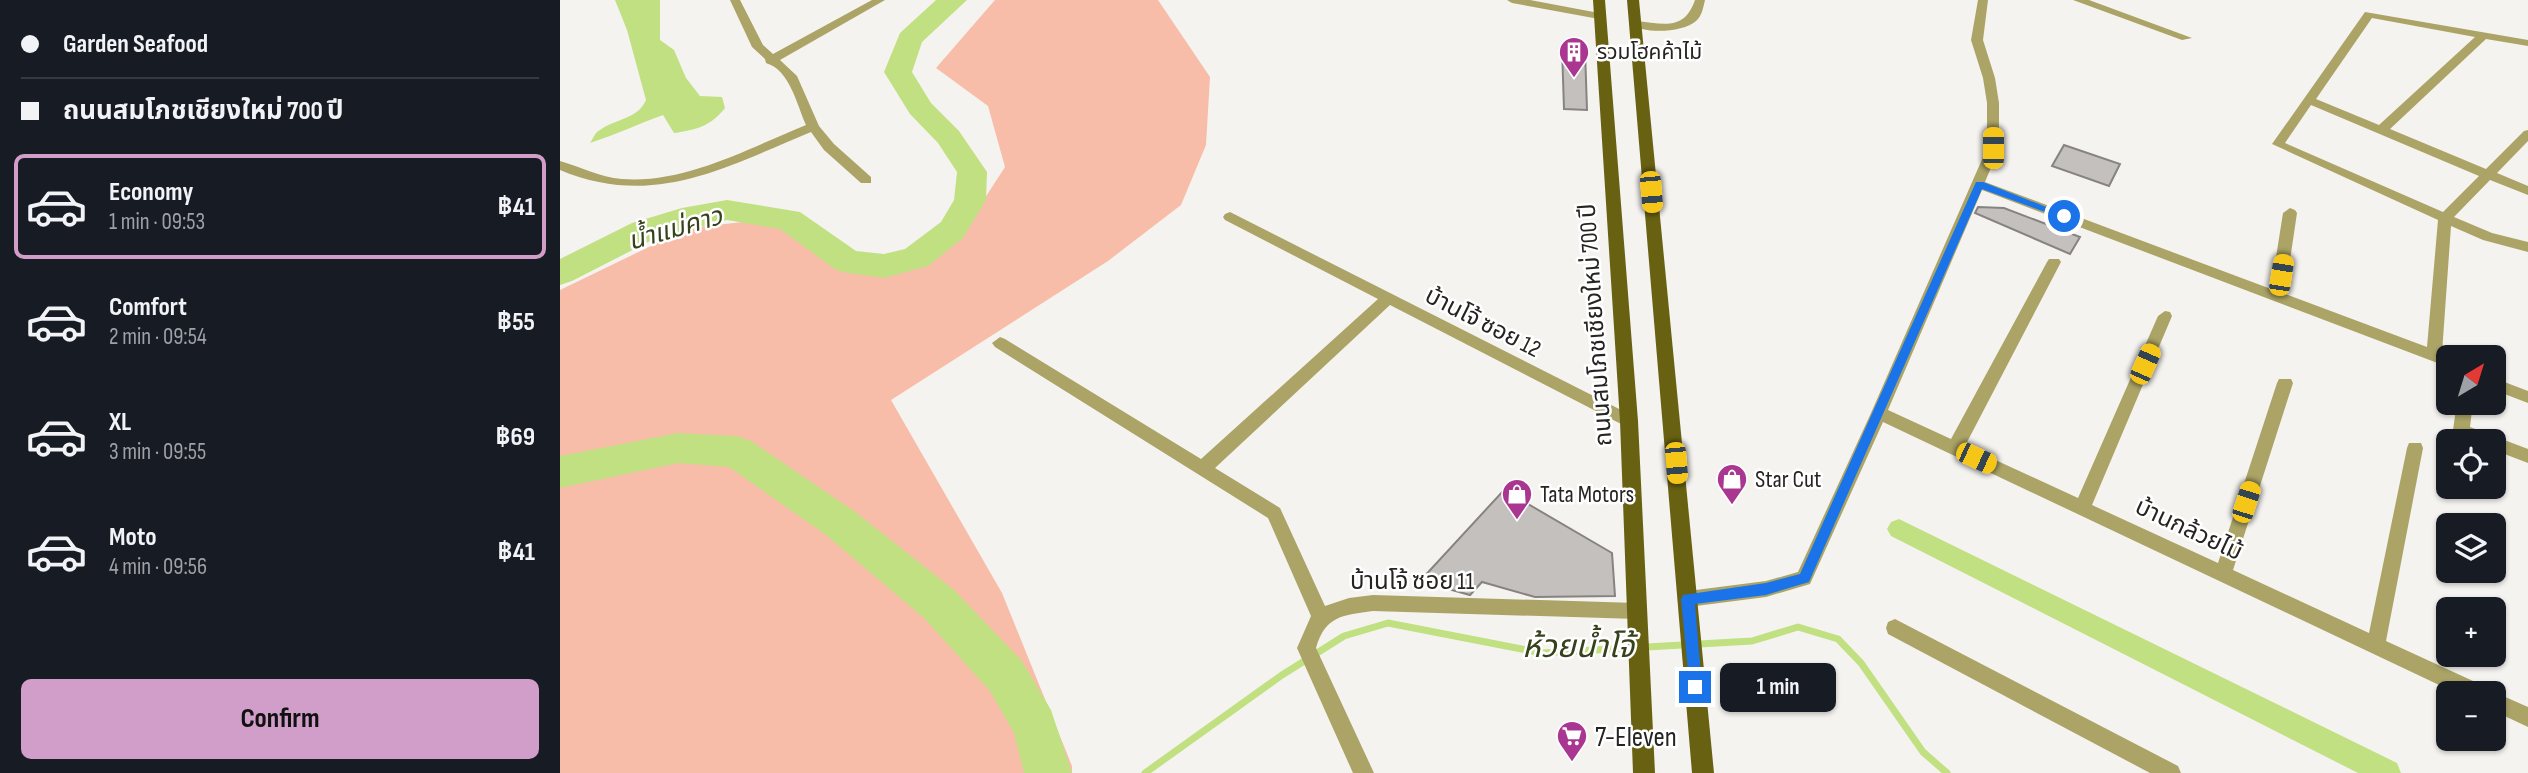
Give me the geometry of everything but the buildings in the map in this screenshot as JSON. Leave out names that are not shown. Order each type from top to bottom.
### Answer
[{"type":"main road","points":[[1633,0],[1703,773]]},
{"type":"main road","name":"ถนนสมโภชเชียงใหม่ 700 ปี","points":[[1599,8],[1629,421],[1644,773]]},
{"type":"street","points":[[735,0],[758,47],[770,61],[792,76],[813,127],[829,147],[866,180]]},
{"type":"street","points":[[770,61],[880,0]]},
{"type":"street","points":[[1512,0],[1599,8]]},
{"type":"street","points":[[1635,24],[1686,24],[1695,16],[1700,0]]},
{"type":"street","points":[[1688,599],[1766,589],[1804,578],[1879,413],[1993,148],[1993,103],[1989,78],[1977,40],[1983,0]]},
{"type":"street","points":[[2078,0],[2186,38]]},
{"type":"street","points":[[2528,43],[2369,14],[2278,144],[2488,237],[2528,247]]},
{"type":"street","points":[[2382,129],[2484,35]]},
{"type":"street","points":[[2309,100],[2528,191]]},
{"type":"street","points":[[560,165],[578,175],[611,184],[654,183],[681,178],[813,127]]},
{"type":"street","points":[[2441,345],[2445,218],[2528,134]]},
{"type":"street","points":[[1979,184],[2436,356]]},
{"type":"street","points":[[2277,296],[2290,213]]},
{"type":"street","name":"บ้านโจ้ ซอย 12","points":[[1230,217],[1629,421]]},
{"type":"street","points":[[1955,448],[2054,262]]},
{"type":"street","points":[[1203,468],[1387,299]]},
{"type":"street","points":[[2082,508],[2165,316]]},
{"type":"street","points":[[1000,343],[1273,513],[1321,617]]},
{"type":"street","points":[[2223,574],[2285,383]]},
{"type":"street","points":[[2506,389],[2528,397]]},
{"type":"street","name":"บ้านกล้วยไม้","points":[[1879,413],[2452,681]]},
{"type":"street","points":[[2376,645],[2416,447]]},
{"type":"street","points":[[2506,448],[2528,456]]},
{"type":"street","name":"บ้านโจ้ ซอย 11","points":[[1364,773],[1306,648],[1310,629],[1321,617],[1339,607],[1373,603],[1637,619]]},
{"type":"street","points":[[1895,628],[2171,773]]},
{"type":"street","points":[[2506,707],[2528,717]]},
{"type":"shaded area","points":[[615,0],[660,0],[660,40],[674,50],[686,78],[700,96],[722,97],[725,108],[709,123],[696,129],[674,133],[663,115],[590,143],[598,131],[632,115],[646,100],[627,30]]},
{"type":"shaded area","points":[[995,0],[1158,0],[1210,77],[1206,145],[1181,205],[1108,261],[891,400],[1002,593],[1072,766],[1072,773],[560,773],[560,290],[688,228],[761,220],[795,234],[843,269],[905,271],[959,238],[1005,167],[988,106],[936,68]]},
{"type":"waterway","name":"น้ำแม่คาว","points":[[560,273],[643,231],[682,219],[727,210],[789,220],[848,262],[884,266],[916,258],[952,230],[970,200],[972,172],[949,137],[920,108],[898,72],[909,39],[939,9],[954,0]]},
{"type":"waterway","name":"น้ำแม่คาว","points":[[560,472],[678,448],[737,452],[840,523],[939,604],[1006,676],[1035,726],[1048,773]]},
{"type":"waterway","points":[[1899,529],[2387,773]]},
{"type":"waterway","name":"ห้วยน้ำโจ้","points":[[1145,773],[1282,675],[1344,636],[1388,623],[1542,653],[1752,641],[1798,627],[1838,639],[1861,663],[1923,752],[1947,773]]},
{"type":"place","name":"รวมโฮคค้าไม้","points":[[1574,79]]},
{"type":"place","name":"Star Cut","points":[[1732,506]]},
{"type":"place","name":"Tata Motors","points":[[1517,521]]},
{"type":"place","name":"7-Eleven","points":[[1572,763]]},
{"type":"route","points":[[1695,687],[1688,599],[1766,589],[1804,578],[1979,184],[2064,216]]}]
